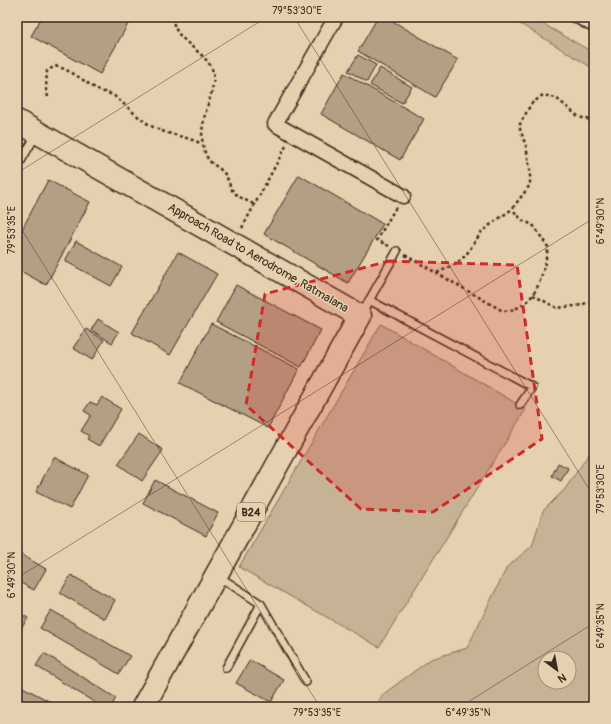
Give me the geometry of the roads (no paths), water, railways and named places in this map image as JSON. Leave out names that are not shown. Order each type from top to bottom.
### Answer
[{"type":"main road","name":"Approach Road to Aerodrome, Ratmalana","points":[[17,121],[233,245],[364,308],[143,707]]},
{"type":"street","points":[[336,17],[275,124],[402,196]]},
{"type":"lane","points":[[572,17],[594,29]]},
{"type":"lane","points":[[17,168],[37,133]]},
{"type":"lane","points":[[397,251],[364,308],[532,387],[520,405]]},
{"type":"lane","points":[[216,575],[261,604],[306,682]]},
{"type":"lane","points":[[226,668],[261,604]]}]
